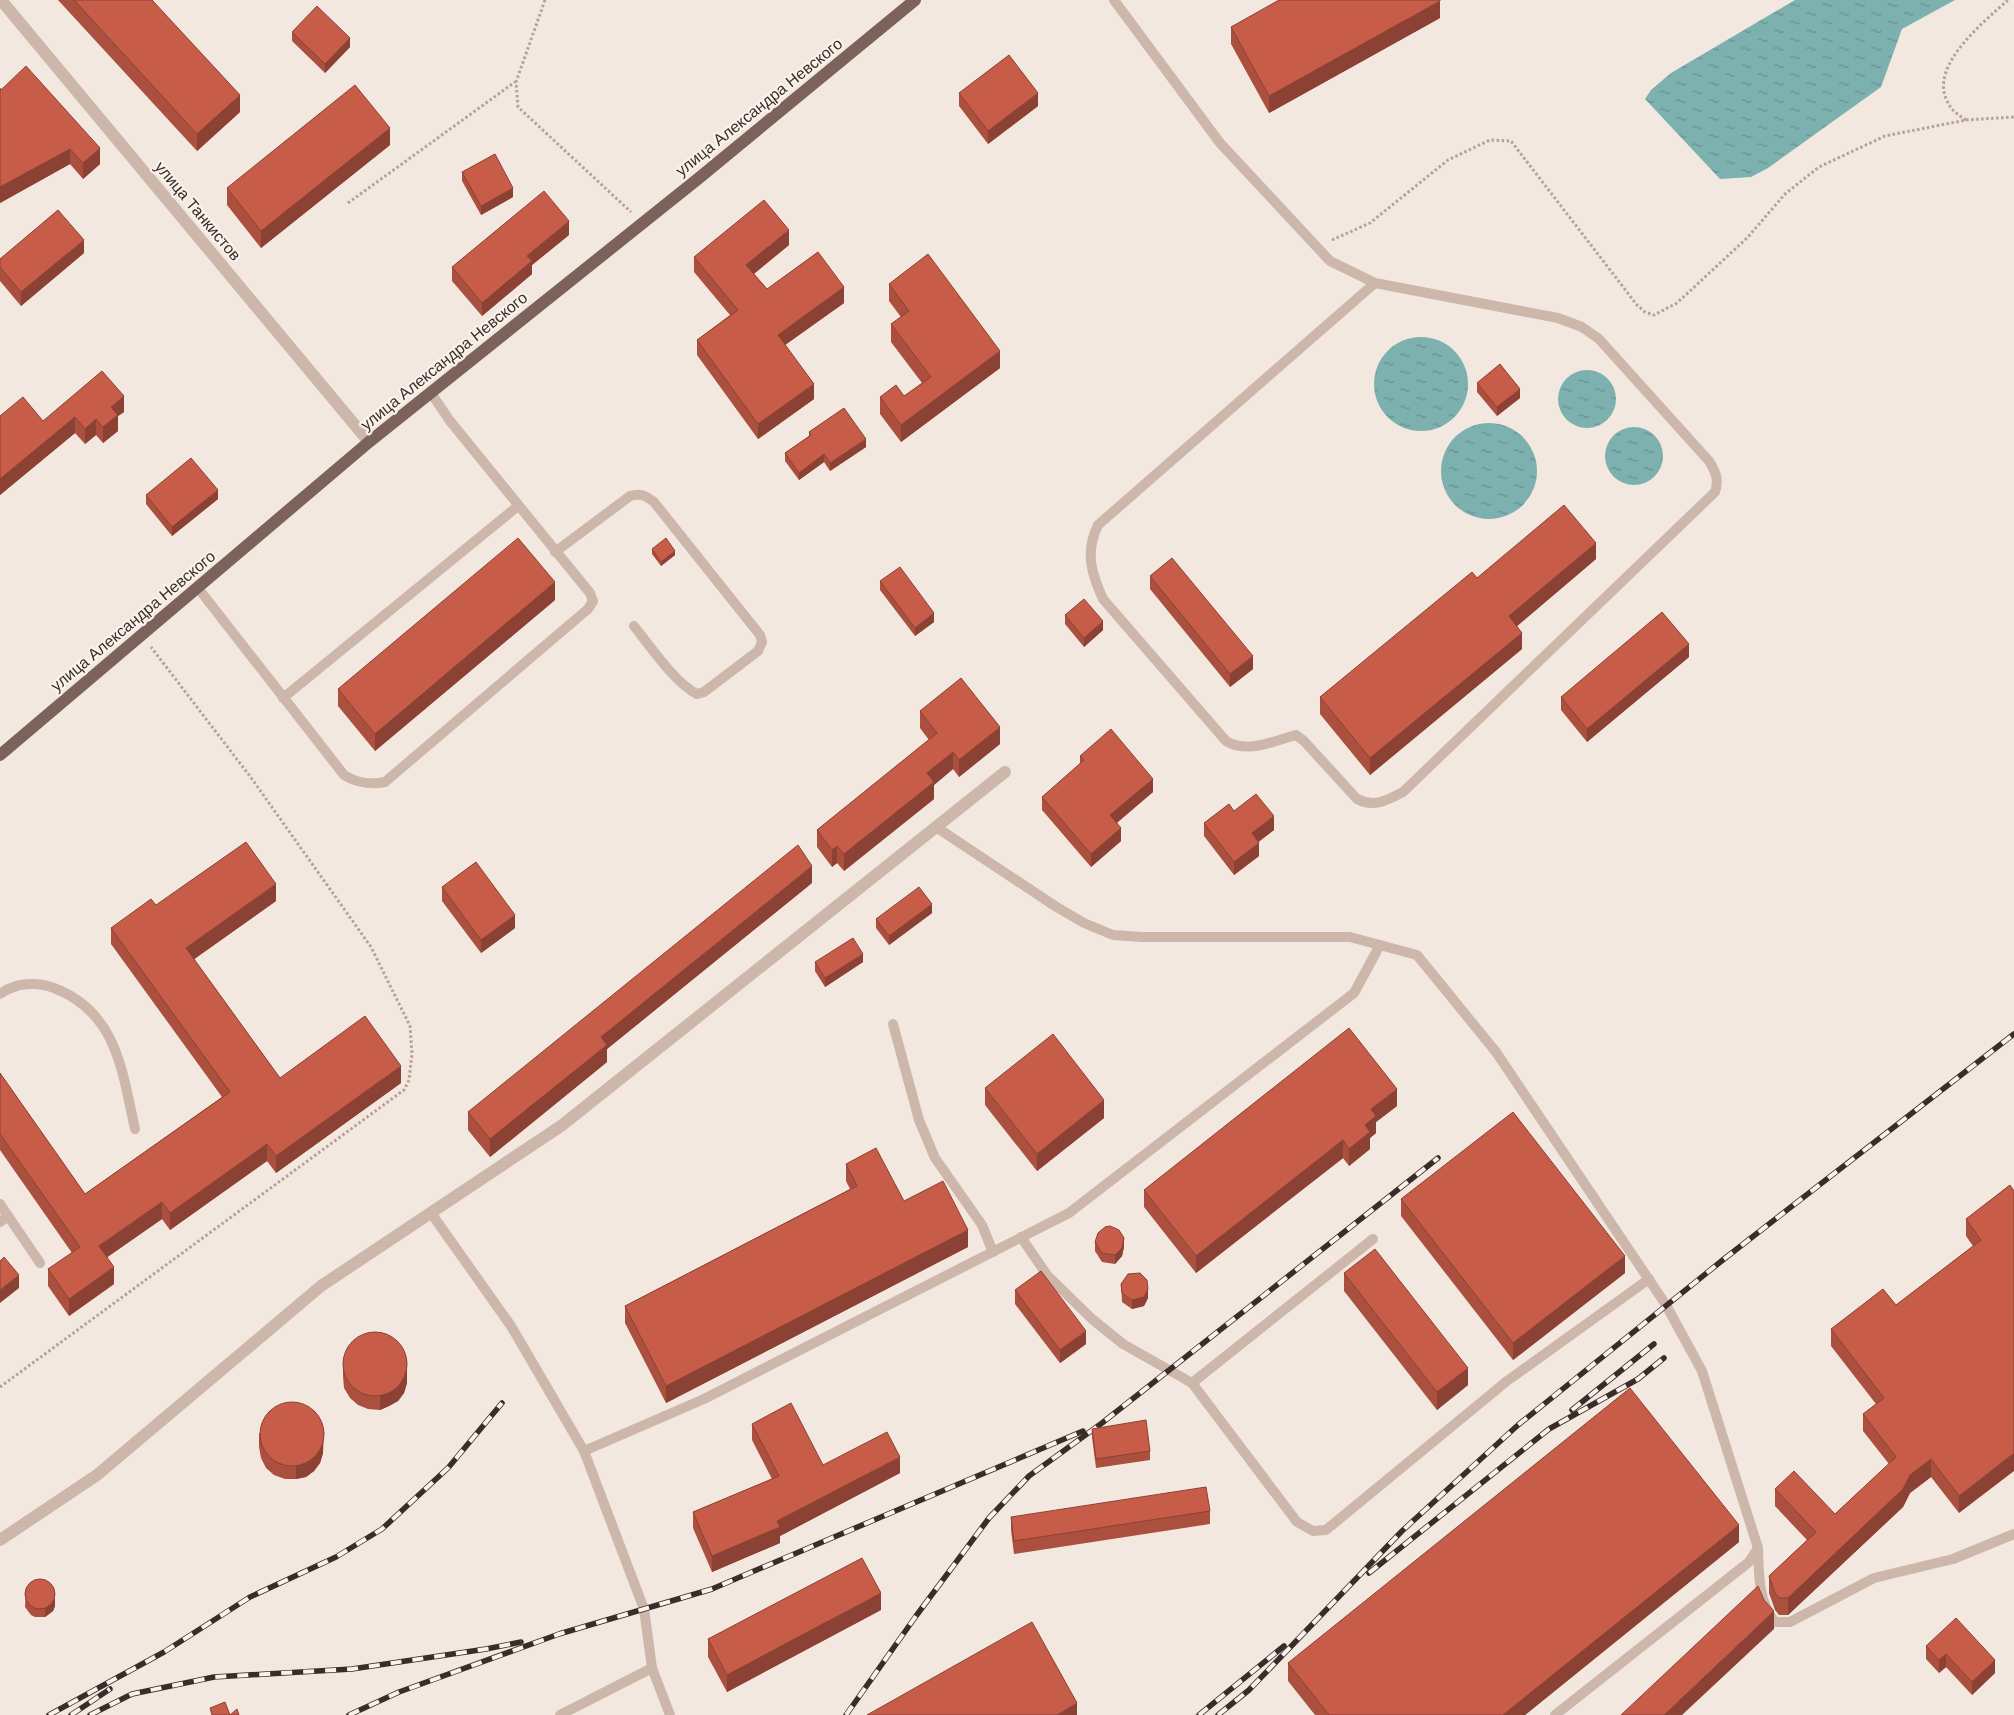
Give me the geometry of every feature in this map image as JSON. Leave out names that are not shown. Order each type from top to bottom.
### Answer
[{"type":"main road","name":"улица Александра Невского","points":[[0,756],[369,442],[643,223],[915,0]]},
{"type":"street","name":"улица Танкистов","points":[[1,0],[369,442]]},
{"type":"street","points":[[0,1540],[98,1475],[321,1286],[561,1126],[1005,772]]},
{"type":"lane","points":[[1114,0],[1220,143],[1330,261],[1375,283],[1558,318],[1582,327],[1599,339],[1715,470],[1718,483],[1715,492],[1403,792],[1377,803],[1365,803],[1357,799],[1304,740],[1296,735],[1247,747],[1235,746],[1226,741],[1102,599],[1090,561],[1091,539],[1098,525],[1375,283]]},
{"type":"lane","points":[[198,588],[344,775],[353,781],[370,785],[385,782],[588,609],[593,601],[590,594],[450,421],[431,393]]},
{"type":"lane","points":[[555,552],[630,496],[638,494],[646,496],[654,502],[760,635],[762,642],[758,651],[704,692],[697,694],[680,682],[634,626]]},
{"type":"lane","points":[[283,698],[518,506]]},
{"type":"lane","points":[[936,827],[1054,906],[1084,923],[1114,934],[1142,937],[1350,937],[1417,955],[1496,1052],[1666,1305],[1702,1371],[1758,1548],[1760,1584],[1767,1612],[1775,1622],[1790,1622],[1874,1578],[1953,1559],[2014,1534]]},
{"type":"lane","points":[[584,1451],[704,1399],[1069,1213],[1354,993],[1380,945]]},
{"type":"lane","points":[[0,994],[27,983],[47,986],[77,1000],[104,1026],[118,1054],[136,1129]]},
{"type":"lane","points":[[893,1024],[919,1120],[935,1158],[982,1225],[992,1252]]},
{"type":"lane","points":[[0,1204],[4,1219],[40,1263]]},
{"type":"lane","points":[[431,1213],[511,1326],[584,1451],[644,1609],[652,1668],[670,1715]]},
{"type":"lane","points":[[1021,1237],[1048,1275],[1092,1319],[1123,1344],[1192,1383],[1297,1522],[1313,1531],[1326,1530],[1507,1381],[1649,1279]]},
{"type":"lane","points":[[1192,1383],[1373,1239]]},
{"type":"lane","points":[[1555,1715],[1749,1562],[1758,1548]]},
{"type":"lane","points":[[560,1715],[652,1668]]},
{"type":"path","points":[[545,0],[516,82],[518,107],[643,223]]},
{"type":"path","points":[[1966,120],[1953,111],[1946,100],[1944,83],[1950,61],[1972,33],[2008,0]]},
{"type":"path","points":[[348,203],[516,82]]},
{"type":"path","points":[[1316,246],[1370,223],[1448,160],[1490,140],[1511,141],[1637,305],[1645,312],[1654,315],[1677,303],[1748,237],[1785,194],[1819,167],[1885,136],[1966,120],[2014,117]]},
{"type":"path","points":[[0,1387],[404,1090],[409,1080],[412,1054],[410,1026],[372,947],[252,780],[142,635]]},
{"type":"water","points":[[1795,0],[1955,0],[1902,29],[1881,87],[1768,168],[1751,177],[1720,179],[1645,99],[1651,90],[1671,73]]},
{"type":"water","points":[[1421,337],[1439,341],[1454,351],[1464,366],[1468,384],[1464,402],[1454,417],[1439,427],[1421,431],[1403,427],[1388,417],[1378,402],[1374,384],[1378,366],[1388,351],[1403,341]]},
{"type":"water","points":[[1587,370],[1603,375],[1611,383],[1616,399],[1611,415],[1603,423],[1587,428],[1571,423],[1563,415],[1558,399],[1563,383],[1571,375]]},
{"type":"water","points":[[1489,423],[1507,427],[1523,437],[1533,453],[1537,471],[1533,489],[1523,505],[1507,515],[1489,519],[1471,515],[1455,505],[1445,489],[1441,471],[1445,453],[1455,437],[1471,427]]},
{"type":"water","points":[[1634,427],[1650,432],[1658,440],[1663,456],[1658,472],[1650,480],[1634,485],[1618,480],[1610,472],[1605,456],[1610,440],[1618,432]]},
{"type":"building","points":[[74,0],[152,0],[240,95],[197,134]]},
{"type":"building","points":[[1279,0],[1440,1],[1269,96],[1231,27]]},
{"type":"building","points":[[317,6],[350,38],[325,64],[292,32]]},
{"type":"building","points":[[1009,55],[1038,93],[988,131],[959,93]]},
{"type":"building","points":[[26,66],[100,148],[83,163],[70,149],[0,187],[0,88],[1,90]]},
{"type":"building","points":[[355,85],[390,128],[261,231],[227,188]]},
{"type":"building","points":[[495,154],[513,188],[481,206],[462,172]]},
{"type":"building","points":[[544,191],[569,221],[527,256],[532,261],[482,303],[452,267]]},
{"type":"building","points":[[764,200],[789,230],[746,265],[767,289],[818,252],[844,287],[778,335],[814,384],[758,424],[697,340],[738,310],[694,257]]},
{"type":"building","points":[[58,210],[84,240],[21,292],[0,267],[0,259]]},
{"type":"building","points":[[928,254],[1000,351],[901,425],[880,397],[896,385],[904,396],[931,377],[891,324],[909,311],[889,284]]},
{"type":"building","points":[[1500,364],[1520,389],[1497,407],[1477,383]]},
{"type":"building","points":[[102,371],[124,396],[111,407],[118,415],[103,427],[96,419],[85,429],[75,417],[0,479],[0,416],[23,397],[43,421]]},
{"type":"building","points":[[844,408],[866,439],[830,463],[824,454],[799,473],[785,453],[811,435],[809,432]]},
{"type":"building","points":[[191,458],[218,490],[172,527],[146,495]]},
{"type":"building","points":[[1564,505],[1596,543],[1509,616],[1522,633],[1370,758],[1320,697],[1472,572],[1477,578]]},
{"type":"building","points":[[518,538],[555,582],[375,734],[338,689]]},
{"type":"building","points":[[666,538],[675,551],[661,562],[652,549]]},
{"type":"building","points":[[1172,558],[1253,656],[1230,674],[1150,576]]},
{"type":"building","points":[[900,567],[934,613],[915,628],[880,581]]},
{"type":"building","points":[[1084,599],[1103,621],[1084,638],[1065,615]]},
{"type":"building","points":[[1662,612],[1689,644],[1587,729],[1561,697]]},
{"type":"building","points":[[961,678],[1000,727],[959,760],[953,752],[927,773],[934,782],[844,854],[837,846],[832,850],[817,830],[937,733],[920,711]]},
{"type":"building","points":[[1111,729],[1153,779],[1110,815],[1121,828],[1091,854],[1042,797],[1084,760],[1080,756]]},
{"type":"building","points":[[1256,794],[1274,816],[1252,833],[1259,843],[1234,862],[1204,823],[1229,804],[1234,811]]},
{"type":"building","points":[[246,842],[276,884],[186,948],[280,1078],[365,1016],[401,1066],[276,1156],[267,1144],[170,1213],[162,1202],[99,1246],[114,1267],[69,1299],[48,1269],[80,1247],[0,1134],[0,1073],[85,1194],[230,1092],[111,928],[151,899],[156,905]]},
{"type":"building","points":[[798,845],[812,866],[601,1037],[607,1045],[490,1139],[468,1112]]},
{"type":"building","points":[[476,862],[515,915],[481,940],[442,887]]},
{"type":"building","points":[[919,887],[932,904],[889,936],[876,919]]},
{"type":"building","points":[[853,938],[863,954],[825,978],[815,962]]},
{"type":"building","points":[[1349,1028],[1397,1089],[1371,1109],[1376,1116],[1365,1125],[1370,1132],[1349,1149],[1343,1140],[1196,1256],[1144,1190]]},
{"type":"building","points":[[1053,1034],[1104,1100],[1037,1154],[985,1088]]},
{"type":"building","points":[[1513,1112],[1625,1256],[1513,1343],[1401,1199]]},
{"type":"building","points":[[876,1148],[904,1201],[943,1181],[968,1230],[666,1386],[625,1306],[857,1186],[846,1164]]},
{"type":"building","points":[[2010,1185],[2014,1191],[2014,1453],[1959,1496],[1931,1459],[1910,1475],[1903,1489],[1788,1598],[1779,1598],[1775,1593],[1769,1576],[1816,1532],[1775,1489],[1794,1471],[1835,1514],[1896,1457],[1863,1414],[1884,1398],[1831,1329],[1883,1289],[1896,1305],[1981,1240],[1966,1219]]},
{"type":"building","points":[[1110,1226],[1119,1230],[1124,1238],[1122,1248],[1115,1255],[1102,1253],[1095,1242],[1098,1233],[1105,1227]]},
{"type":"building","points":[[1375,1249],[1468,1368],[1437,1392],[1344,1273]]},
{"type":"building","points":[[4,1257],[19,1275],[0,1290],[0,1261]]},
{"type":"building","points":[[1041,1271],[1086,1331],[1060,1350],[1015,1290]]},
{"type":"building","points":[[1140,1273],[1147,1280],[1148,1289],[1144,1297],[1132,1300],[1122,1293],[1121,1284],[1128,1274]]},
{"type":"building","points":[[375,1332],[387,1334],[398,1341],[405,1352],[407,1364],[405,1376],[398,1387],[387,1394],[375,1396],[363,1394],[352,1387],[345,1376],[343,1364],[345,1352],[352,1341],[363,1334]]},
{"type":"building","points":[[1630,1388],[1739,1525],[1503,1715],[1329,1715],[1288,1663]]},
{"type":"building","points":[[292,1402],[304,1404],[315,1411],[322,1422],[324,1434],[322,1446],[315,1457],[304,1464],[292,1466],[280,1464],[269,1457],[262,1446],[260,1434],[262,1422],[269,1411],[280,1404]]},
{"type":"building","points":[[791,1403],[823,1465],[887,1432],[900,1457],[777,1521],[780,1527],[712,1556],[693,1512],[779,1476],[752,1424]]},
{"type":"building","points":[[1146,1420],[1150,1451],[1096,1459],[1092,1429]]},
{"type":"building","points":[[1206,1487],[1210,1511],[1014,1541],[1011,1517]]},
{"type":"building","points":[[862,1558],[881,1593],[727,1675],[708,1639]]},
{"type":"building","points":[[40,1579],[46,1580],[54,1588],[54,1600],[46,1608],[40,1609],[34,1608],[26,1600],[25,1594],[26,1588],[34,1580]]},
{"type":"building","points":[[1758,1586],[1764,1600],[1774,1611],[1664,1715],[1621,1715]]},
{"type":"building","points":[[1956,1618],[1995,1660],[1972,1682],[1946,1654],[1939,1660],[1926,1646]]},
{"type":"building","points":[[1032,1622],[1077,1703],[1057,1715],[867,1715]]},
{"type":"building","points":[[225,1702],[230,1715],[212,1715],[210,1708]]},
{"type":"building","points":[[237,1709],[239,1715],[230,1715]]},
{"type":"railway","points":[[1218,1715],[1249,1690],[1402,1531],[1518,1425],[1724,1259],[2014,1034]]},
{"type":"railway","points":[[846,1715],[916,1616],[989,1518],[1029,1476],[1102,1423],[1438,1158]]},
{"type":"railway","points":[[1572,1410],[1654,1344]]},
{"type":"railway","points":[[1369,1573],[1549,1429],[1638,1379],[1664,1358]]},
{"type":"railway","points":[[49,1715],[164,1652],[250,1597],[336,1557],[382,1529],[448,1468],[502,1403]]},
{"type":"railway","points":[[349,1715],[399,1692],[559,1634],[712,1589],[1083,1431]]},
{"type":"railway","points":[[90,1715],[132,1694],[214,1677],[352,1669],[521,1642]]},
{"type":"railway","points":[[1199,1715],[1284,1646]]},
{"type":"railway","points":[[71,1715],[110,1689]]}]
